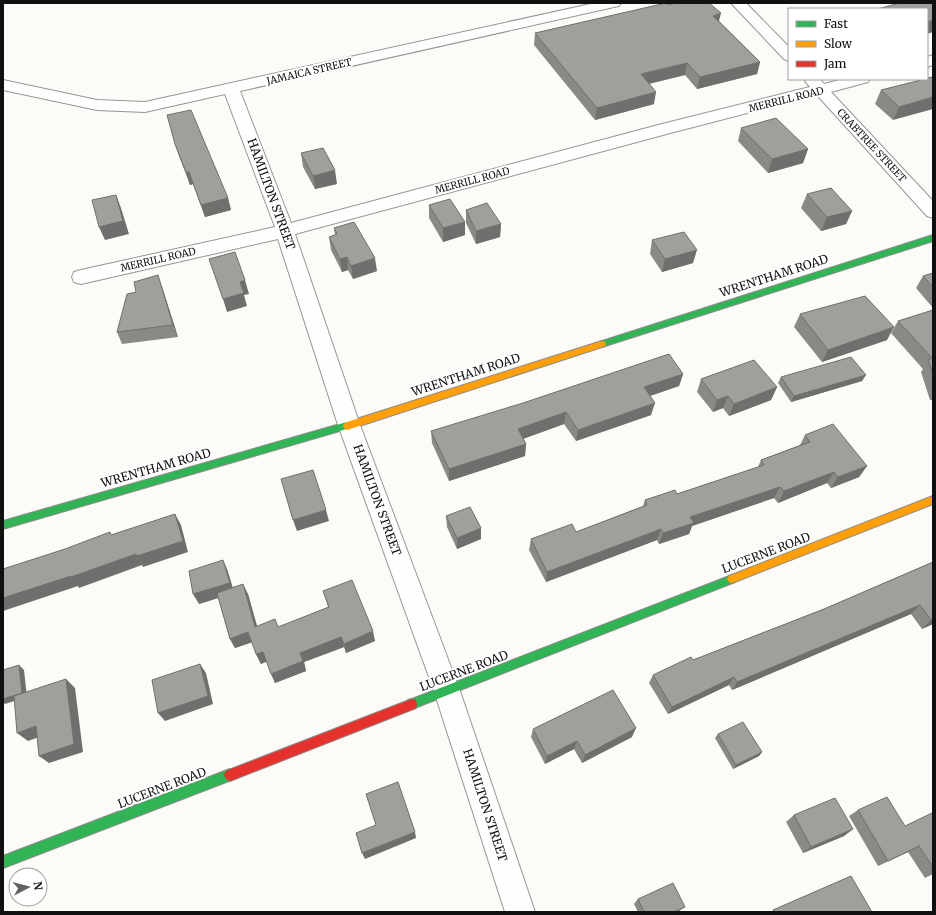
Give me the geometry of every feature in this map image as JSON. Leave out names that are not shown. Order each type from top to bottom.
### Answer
[{"type":"street","name":"JAMAICA STREET","points":[[3,85],[97,104],[145,107],[614,3]]},
{"type":"street","points":[[738,3],[788,55]]},
{"type":"street","name":"MERRILL ROAD","points":[[81,277],[285,231],[660,130],[816,84],[853,80]]},
{"type":"street","name":"CRABTREE STREET","points":[[816,84],[933,212]]},
{"type":"street","name":"HAMILTON STREET","points":[[232,88],[285,231],[349,425],[447,691],[520,912]]},
{"type":"street","name":"WRENTHAM ROAD","points":[[3,526],[349,425],[933,238]]},
{"type":"street","name":"LUCERNE ROAD","points":[[3,862],[447,691],[933,500]]},
{"type":"building","points":[[666,3],[668,5],[676,3],[709,3],[721,13],[713,16],[760,62],[700,77],[687,63],[641,74],[656,92],[597,108],[535,33]]},
{"type":"building","points":[[899,3],[933,3],[933,20],[928,22],[928,8],[882,8]]},
{"type":"building","points":[[933,77],[933,97],[899,107],[881,90],[921,80],[928,80],[928,78]]},
{"type":"building","points":[[191,110],[228,198],[201,205],[189,172],[186,172],[175,144],[167,115]]},
{"type":"building","points":[[776,118],[808,149],[772,159],[741,128]]},
{"type":"building","points":[[323,148],[335,170],[313,176],[301,153]]},
{"type":"building","points":[[831,188],[852,211],[827,217],[807,194]]},
{"type":"building","points":[[116,195],[123,221],[99,227],[92,200]]},
{"type":"building","points":[[450,199],[465,222],[443,228],[429,205]]},
{"type":"building","points":[[487,203],[501,224],[476,231],[466,210]]},
{"type":"building","points":[[354,222],[375,258],[351,266],[347,257],[340,259],[329,237],[337,234],[334,228]]},
{"type":"building","points":[[684,232],[697,250],[665,259],[652,240]]},
{"type":"building","points":[[235,252],[245,280],[240,282],[244,293],[223,299],[209,259]]},
{"type":"building","points":[[933,273],[933,287],[923,276]]},
{"type":"building","points":[[158,275],[173,325],[117,332],[127,294],[136,292],[134,282]]},
{"type":"building","points":[[865,296],[894,327],[828,350],[800,314]]},
{"type":"building","points":[[933,310],[933,373],[928,360],[932,358],[898,321]]},
{"type":"building","points":[[669,354],[683,374],[644,387],[655,403],[578,430],[566,412],[518,429],[526,444],[449,469],[431,431],[523,403]]},
{"type":"building","points":[[851,357],[866,375],[794,396],[781,377]]},
{"type":"building","points":[[754,360],[777,387],[734,404],[728,396],[717,400],[701,379]]},
{"type":"building","points":[[833,424],[867,466],[838,477],[834,472],[784,491],[780,487],[690,517],[694,523],[663,533],[661,529],[547,572],[531,539],[572,524],[576,532],[647,505],[645,500],[675,490],[677,494],[764,465],[761,460],[810,442],[805,435]]},
{"type":"building","points":[[313,470],[326,510],[293,520],[281,479]]},
{"type":"building","points":[[470,507],[481,528],[457,538],[446,516]]},
{"type":"building","points":[[175,514],[183,541],[137,556],[136,554],[71,577],[3,598],[3,569],[65,549],[110,532],[111,535]]},
{"type":"building","points":[[223,560],[230,583],[193,594],[189,571]]},
{"type":"building","points":[[933,562],[933,619],[931,620],[920,605],[737,682],[734,677],[672,707],[653,675],[691,657],[693,660],[824,609]]},
{"type":"building","points":[[352,580],[373,631],[344,644],[341,637],[300,653],[303,661],[271,674],[263,652],[256,654],[248,632],[230,639],[217,593],[243,584],[255,627],[275,619],[278,627],[329,607],[323,591]]},
{"type":"building","points":[[200,664],[208,696],[158,713],[152,680]]},
{"type":"building","points":[[19,665],[22,693],[3,699],[3,670]]},
{"type":"building","points":[[66,679],[74,744],[39,756],[36,726],[17,733],[14,696]]},
{"type":"building","points":[[613,690],[636,728],[585,755],[577,741],[547,756],[533,729]]},
{"type":"building","points":[[743,722],[762,752],[736,765],[718,734]]},
{"type":"building","points":[[398,782],[415,832],[362,853],[356,833],[376,825],[366,794]]},
{"type":"building","points":[[887,797],[905,826],[932,813],[933,814],[933,867],[919,846],[888,861],[858,810]]},
{"type":"building","points":[[835,798],[853,829],[811,847],[794,815]]},
{"type":"building","points":[[851,876],[872,912],[774,912],[773,910]]},
{"type":"building","points":[[673,883],[685,907],[674,912],[644,912],[638,899]]},
{"type":"traffic: fast","points":[[602,344],[933,238]]},
{"type":"traffic: fast","points":[[3,525],[347,426]]},
{"type":"traffic: fast","points":[[412,704],[732,579]]},
{"type":"traffic: fast","points":[[3,862],[230,775]]},
{"type":"traffic: slow","points":[[347,426],[602,344]]},
{"type":"traffic: slow","points":[[732,579],[933,500]]},
{"type":"traffic: jam","points":[[230,775],[412,704]]}]
